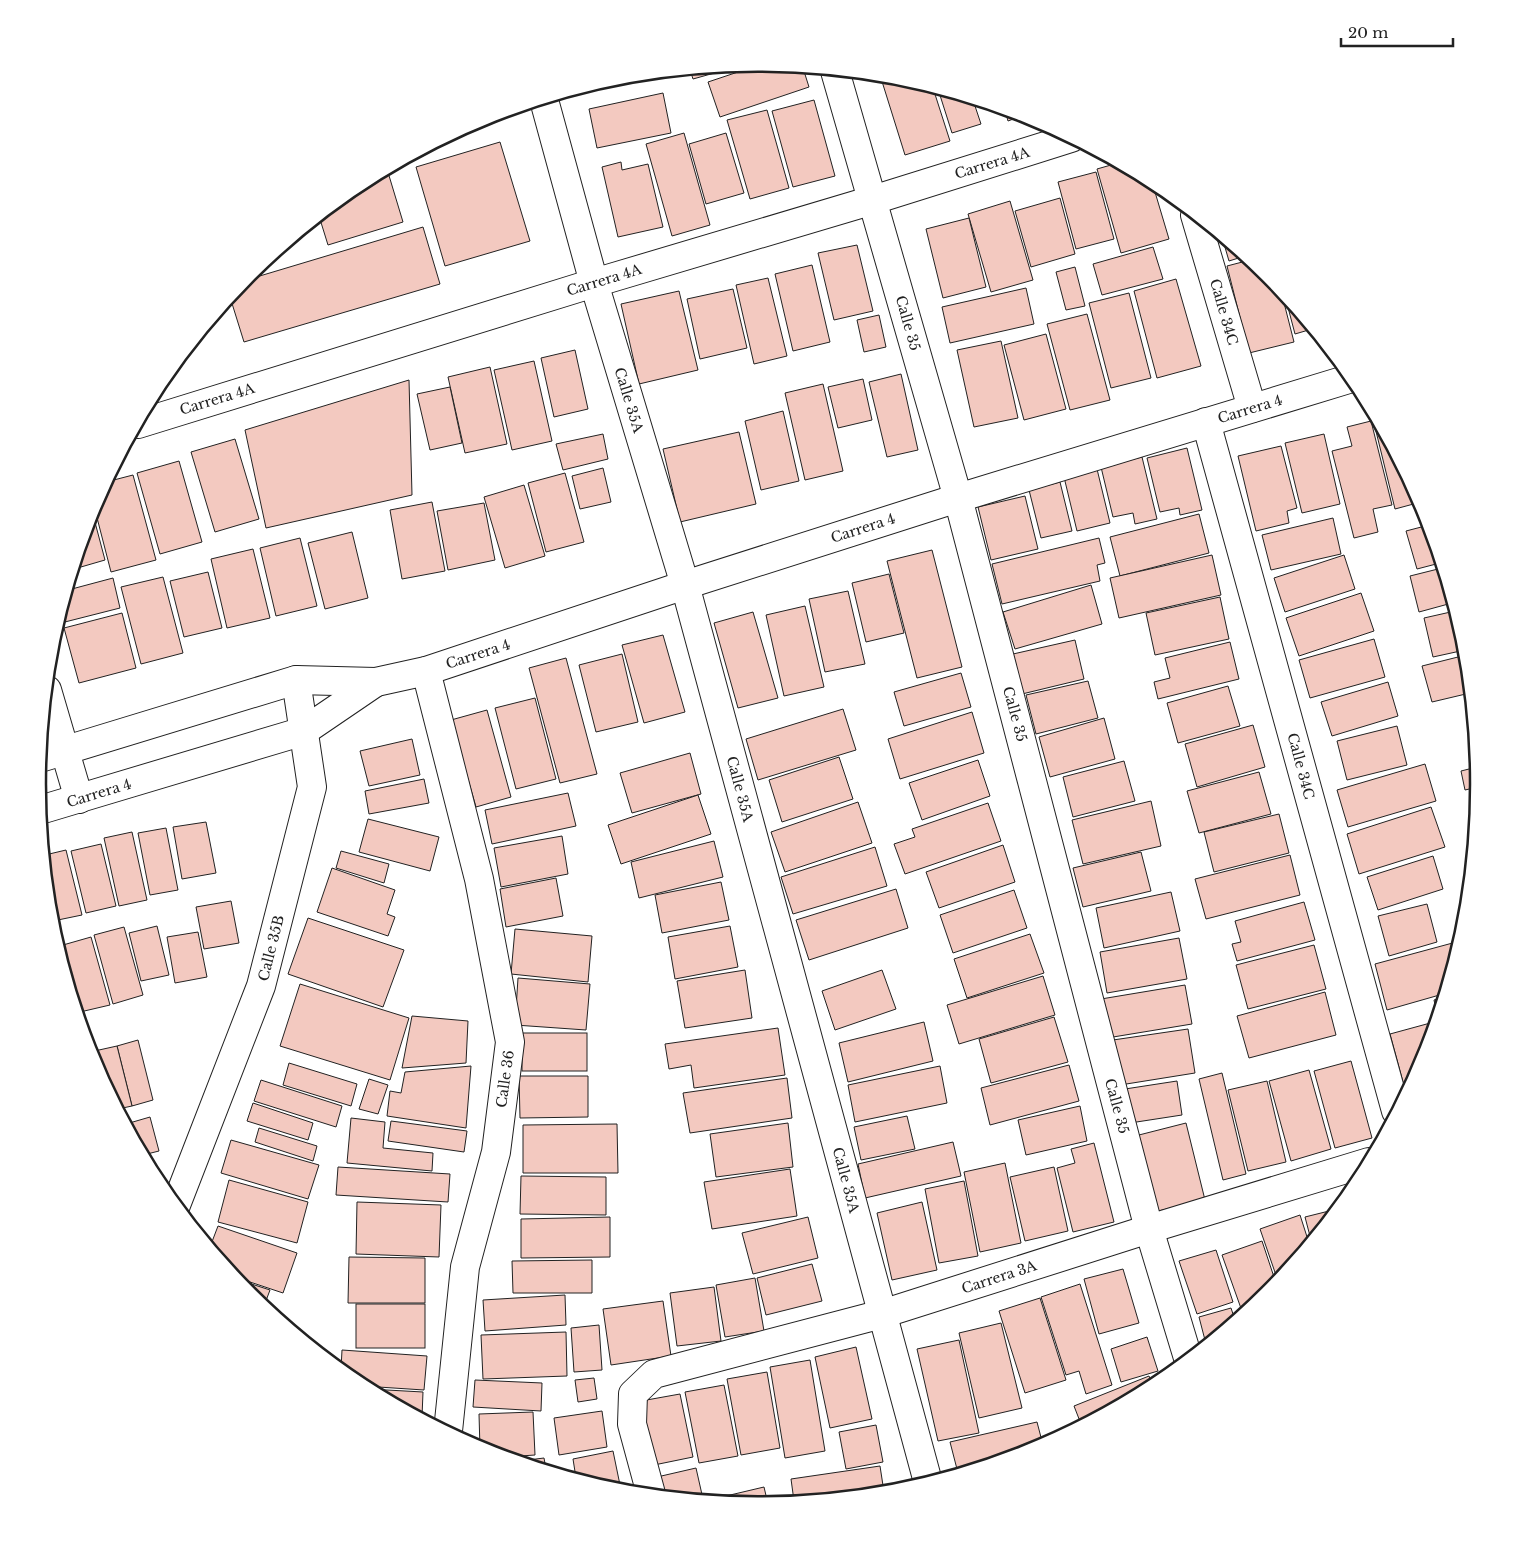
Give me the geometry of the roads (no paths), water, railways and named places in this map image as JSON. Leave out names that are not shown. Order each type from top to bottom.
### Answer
[{"type":"street","name":"Calle 35","points":[[836,77],[958,498],[1150,1229],[1186,1352]]},
{"type":"street","name":"Calle 35A","points":[[545,105],[594,283],[685,585],[926,1475]]},
{"type":"street","name":"Carrera 4A","points":[[146,422],[1062,141]]},
{"type":"street","name":"Calle 34C","points":[[1198,225],[1252,408]]},
{"type":"street","name":"Carrera 4","points":[[52,754],[296,680],[376,682],[426,672],[685,585],[958,498],[1344,380]]},
{"type":"street","name":"Calle 34C","points":[[1206,422],[1394,1103]]},
{"type":"street","name":"Calle 36","points":[[426,672],[479,878],[510,1042],[496,1152],[465,1267],[449,1425]]},
{"type":"street","name":"Calle 35B","points":[[179,1197],[261,986],[312,787],[296,680]]},
{"type":"street","name":"Carrera 4","points":[[47,808],[304,731],[376,682]]},
{"type":"street","points":[[49,721],[52,754],[79,799]]},
{"type":"street","name":"Carrera 3A","points":[[649,1487],[632,1424],[633,1394],[654,1374],[882,1314],[1358,1165]]}]
